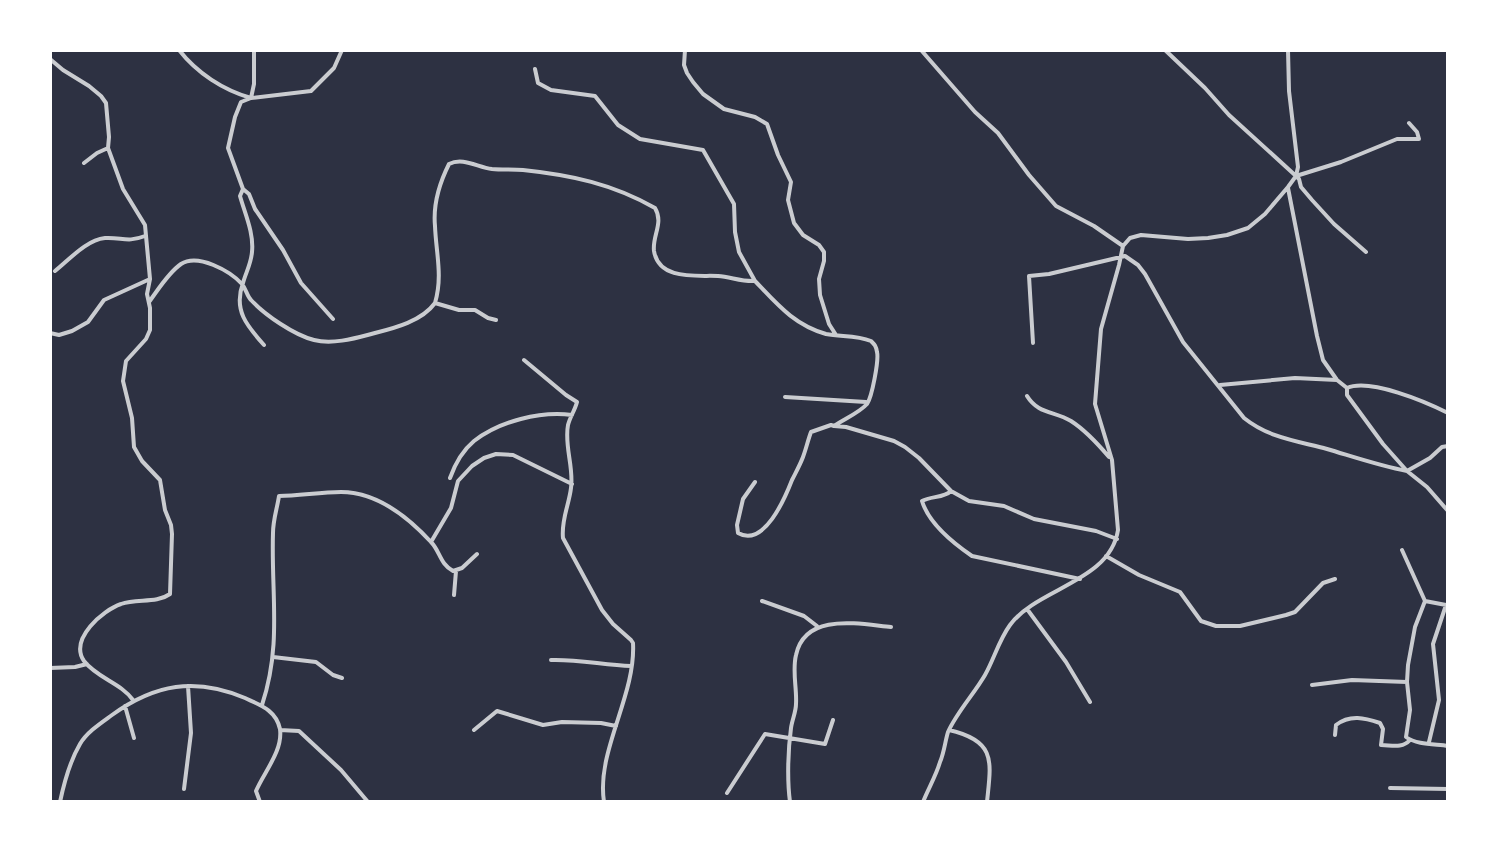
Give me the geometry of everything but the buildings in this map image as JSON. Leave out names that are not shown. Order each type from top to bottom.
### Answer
[{"type":"street","points":[[179,50],[199,70],[225,88],[251,98]]},
{"type":"street","points":[[251,98],[254,50]]},
{"type":"street","points":[[333,319],[301,283],[249,194],[243,189],[228,141],[241,102],[311,91],[334,68],[342,50]]},
{"type":"street","points":[[685,50],[687,73],[703,94],[724,109],[755,117],[767,124],[791,182],[788,200],[794,223],[824,252],[819,279],[820,295],[829,324],[836,335]]},
{"type":"street","points":[[921,50],[975,112],[998,133],[1056,206],[1123,246]]},
{"type":"street","points":[[1165,50],[1229,115],[1299,179],[1301,187],[1334,224],[1366,252]]},
{"type":"street","points":[[923,802],[941,762],[949,730],[986,673],[1011,624],[1027,609],[1080,579],[1106,556],[1117,539],[1112,460],[1095,404],[1101,329],[1123,246],[1130,238],[1141,235],[1199,239],[1239,232],[1254,224],[1288,187],[1296,176],[1298,160],[1289,91],[1288,50]]},
{"type":"street","points":[[50,59],[101,96],[107,109],[108,148],[123,189],[145,225],[150,279],[147,294],[150,330],[126,361],[123,381],[132,418],[133,444],[142,461],[160,480],[171,525],[170,594],[161,599],[122,603],[86,631],[81,641],[81,655],[87,664],[127,691],[133,700]]},
{"type":"street","points":[[535,69],[538,83],[551,90],[595,96],[618,125],[640,139],[703,150],[734,204],[739,252],[755,281],[792,318],[818,331],[871,341],[878,357],[868,403],[834,426]]},
{"type":"street","points":[[1296,176],[1397,139],[1419,139],[1409,123]]},
{"type":"street","points":[[84,163],[108,148]]},
{"type":"street","points":[[149,302],[179,265],[192,260],[211,264],[242,284],[251,300],[275,320],[306,337],[327,342],[401,325],[426,312],[435,303],[439,260],[435,209],[447,167],[457,161],[490,169],[584,179],[614,189],[658,211],[654,250],[658,260],[672,273],[755,281]]},
{"type":"street","points":[[1288,187],[1323,360],[1347,388]]},
{"type":"street","points":[[243,189],[240,196],[252,243],[240,307],[243,319],[264,345]]},
{"type":"street","points":[[55,271],[97,240],[133,241],[145,236]]},
{"type":"street","points":[[1033,343],[1029,276],[1126,256],[1145,274],[1183,342],[1244,418],[1265,432],[1407,471],[1448,446]]},
{"type":"street","points":[[50,333],[61,335],[72,331],[88,322],[104,300],[150,279]]},
{"type":"street","points":[[435,303],[459,310],[475,310],[496,320]]},
{"type":"street","points":[[524,360],[577,402],[568,431],[572,484],[562,526],[563,538],[602,610],[631,640],[634,648],[627,691],[603,773],[604,802]]},
{"type":"street","points":[[1218,386],[1295,378],[1337,380]]},
{"type":"street","points":[[1347,388],[1357,385],[1395,392],[1448,413]]},
{"type":"street","points":[[1347,388],[1347,395],[1383,444],[1448,511]]},
{"type":"street","points":[[1027,396],[1032,405],[1040,410],[1076,425],[1112,460]]},
{"type":"street","points":[[785,397],[868,403]]},
{"type":"street","points":[[450,478],[462,453],[472,442],[491,431],[527,418],[572,415]]},
{"type":"street","points":[[755,482],[741,506],[737,529],[743,536],[761,530],[778,511],[804,455],[811,432],[831,425],[846,427],[905,447],[951,491],[969,501],[1004,506],[1034,519],[1096,531],[1117,539]]},
{"type":"street","points":[[431,542],[451,508],[458,481],[484,458],[496,454],[513,455],[572,484]]},
{"type":"street","points":[[951,491],[922,501],[925,509],[958,547],[972,556],[1080,579]]},
{"type":"street","points":[[262,705],[273,657],[273,535],[279,496],[339,492],[362,495],[408,519],[435,546],[446,566],[456,571]]},
{"type":"street","points":[[1402,550],[1425,601],[1415,627],[1407,682],[1410,710],[1406,737],[1448,746]]},
{"type":"street","points":[[456,571],[477,554]]},
{"type":"street","points":[[1106,556],[1139,575],[1180,592],[1201,621],[1216,626],[1240,626],[1295,612],[1323,583],[1335,579]]},
{"type":"street","points":[[454,595],[456,571]]},
{"type":"street","points":[[762,601],[804,616],[817,626]]},
{"type":"street","points":[[1425,601],[1447,605],[1433,644],[1439,700],[1429,743]]},
{"type":"street","points":[[1027,609],[1066,662],[1090,702]]},
{"type":"street","points":[[790,802],[787,783],[796,703],[794,673],[800,643],[817,626],[844,623],[891,627]]},
{"type":"street","points":[[273,657],[316,662],[342,678]]},
{"type":"street","points":[[551,660],[631,666]]},
{"type":"street","points":[[50,668],[87,664]]},
{"type":"street","points":[[1312,685],[1352,680],[1407,682]]},
{"type":"street","points":[[184,789],[191,733],[188,686]]},
{"type":"street","points":[[60,802],[81,743],[93,730],[133,700],[188,686],[222,689],[262,705],[275,717],[280,741],[256,791],[260,802]]},
{"type":"street","points":[[125,706],[134,738]]},
{"type":"street","points":[[474,730],[497,711],[543,725],[562,722],[616,726]]},
{"type":"street","points":[[1335,735],[1338,723],[1353,717],[1380,723],[1383,729],[1381,745],[1405,745],[1410,740]]},
{"type":"street","points":[[727,793],[765,734],[825,744],[833,720]]},
{"type":"street","points":[[280,730],[299,731],[341,770],[368,802]]},
{"type":"street","points":[[949,730],[963,733],[982,744],[991,762],[987,802]]},
{"type":"street","points":[[1390,788],[1448,789]]}]
